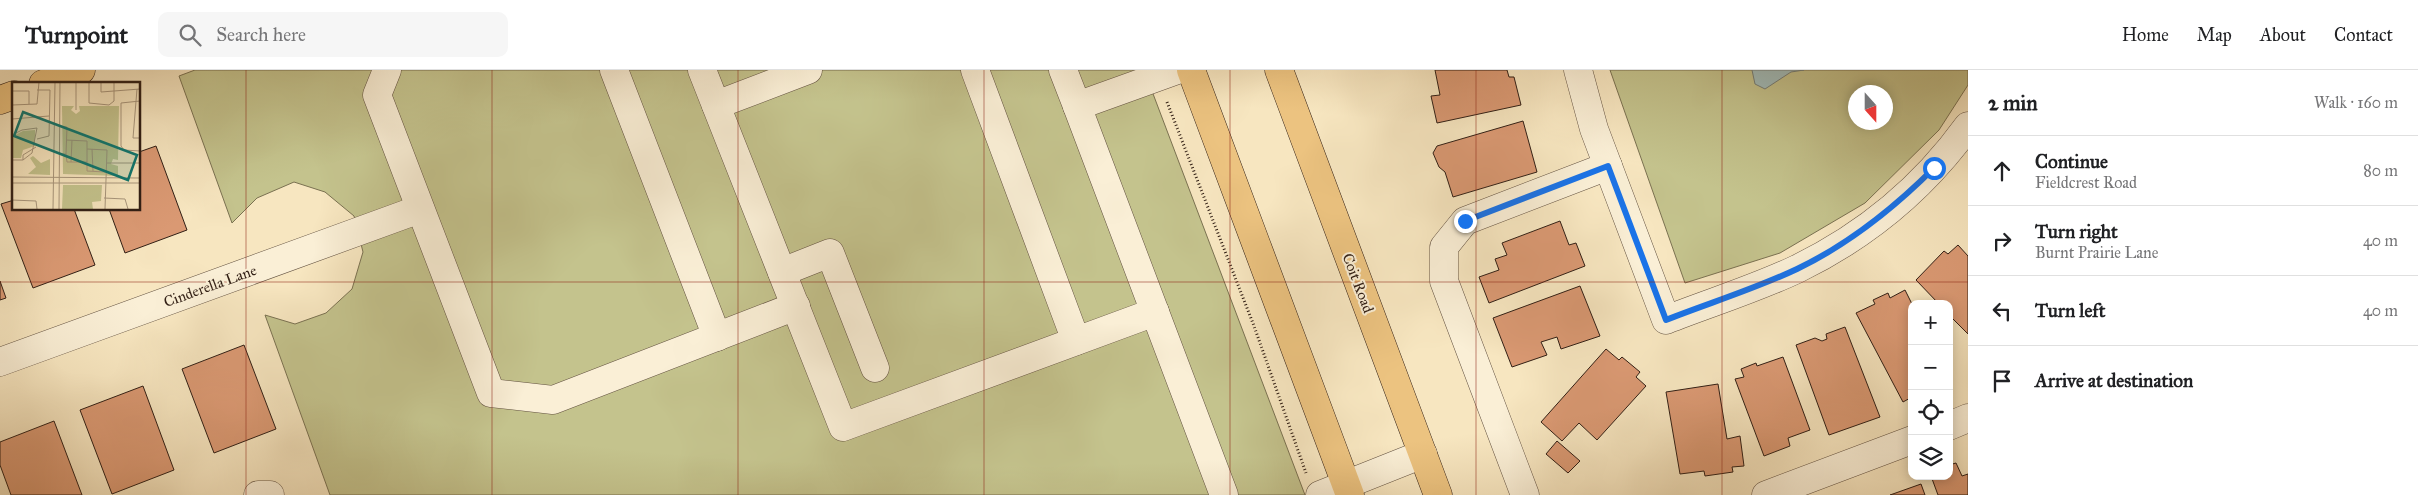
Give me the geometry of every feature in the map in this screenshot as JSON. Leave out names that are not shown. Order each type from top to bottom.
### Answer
[{"type":"main road","points":[[48,82],[81,70]]},
{"type":"main road","points":[[1191,70],[1348,490]]},
{"type":"main road","name":"Coit Road","points":[[1279,70],[1438,495]]},
{"type":"main road","points":[[0,100],[12,96]]},
{"type":"street","points":[[387,70],[377,95],[491,393],[553,400],[796,306]]},
{"type":"street","points":[[614,70],[717,336]]},
{"type":"street","points":[[702,70],[843,427],[1155,312]]},
{"type":"street","points":[[716,105],[808,70]]},
{"type":"street","points":[[975,70],[1076,341]]},
{"type":"street","points":[[1063,70],[1224,495]]},
{"type":"street","points":[[1578,70],[1587,107],[1666,320],[1796,269],[1856,235],[1910,193],[1934,168],[1968,126]]},
{"type":"street","points":[[1077,106],[1168,74]]},
{"type":"street","points":[[1525,495],[1444,281],[1444,247],[1465,221],[1608,166]]},
{"type":"street","name":"Cinderella Lane","points":[[0,362],[420,209]]},
{"type":"street","points":[[782,272],[830,253],[875,368]]},
{"type":"street","points":[[1953,424],[1968,418]]},
{"type":"street","points":[[1766,495],[1908,442]]},
{"type":"street","points":[[1314,486],[1348,490],[1423,454]]},
{"type":"street","points":[[258,495],[270,495]]},
{"type":"path","points":[[1168,74],[1254,326],[1314,486]]},
{"type":"shaded area","points":[[195,70],[1144,70],[1305,495],[330,495],[265,315],[295,324],[326,313],[352,289],[363,252],[354,216],[325,192],[294,182],[257,198],[232,223],[179,76]]},
{"type":"shaded area","points":[[1610,70],[1968,70],[1968,85],[1939,130],[1865,203],[1780,253],[1685,283]]},
{"type":"water","points":[[1752,70],[1804,70],[1791,72],[1765,89],[1755,84]]},
{"type":"building","points":[[1435,70],[1507,70],[1509,77],[1514,77],[1521,105],[1437,123],[1431,96],[1440,95]]},
{"type":"building","points":[[1523,121],[1537,172],[1453,197],[1445,172],[1439,167],[1433,153],[1437,146]]},
{"type":"building","points":[[156,146],[187,230],[125,253],[109,210],[140,210],[140,152]]},
{"type":"building","points":[[12,201],[12,210],[74,210],[95,265],[33,288],[1,204]]},
{"type":"building","points":[[1560,221],[1569,245],[1576,243],[1585,266],[1489,303],[1479,277],[1499,270],[1495,259],[1507,255],[1502,243]]},
{"type":"building","points":[[1958,245],[1968,256],[1968,334],[1953,319],[1953,300],[1935,300],[1916,280],[1944,251],[1948,254]]},
{"type":"building","points":[[0,281],[6,298],[0,300]]},
{"type":"building","points":[[1580,286],[1600,336],[1561,349],[1557,337],[1541,342],[1547,355],[1512,367],[1493,318]]},
{"type":"building","points":[[1905,290],[1910,300],[1908,300],[1908,399],[1903,402],[1856,313],[1875,304],[1873,300],[1888,293],[1890,298]]},
{"type":"building","points":[[1845,327],[1880,417],[1829,435],[1796,345],[1815,338],[1822,341],[1827,339],[1826,334]]},
{"type":"building","points":[[244,345],[276,429],[214,453],[182,369]]},
{"type":"building","points":[[1606,349],[1619,360],[1622,357],[1640,372],[1636,377],[1646,386],[1597,440],[1579,423],[1562,441],[1541,422]]},
{"type":"building","points":[[1783,357],[1810,430],[1788,438],[1790,446],[1764,456],[1735,379],[1744,377],[1741,369],[1756,363],[1757,366]]},
{"type":"building","points":[[1718,384],[1727,439],[1740,436],[1744,466],[1732,467],[1733,472],[1705,476],[1704,471],[1680,474],[1666,392]]},
{"type":"building","points":[[143,386],[174,470],[112,494],[80,410]]},
{"type":"building","points":[[54,421],[82,495],[11,495],[0,465],[0,442]]},
{"type":"building","points":[[1557,441],[1580,461],[1568,473],[1546,454]]},
{"type":"building","points":[[1956,463],[1962,476],[1968,474],[1968,495],[1938,495],[1932,480],[1953,480],[1953,464]]},
{"type":"building","points":[[1921,484],[1925,495],[1890,495]]},
{"type":"route","points":[[1465,221],[1608,166],[1666,320],[1764,283],[1827,253],[1884,215],[1910,193],[1934,168]]}]
